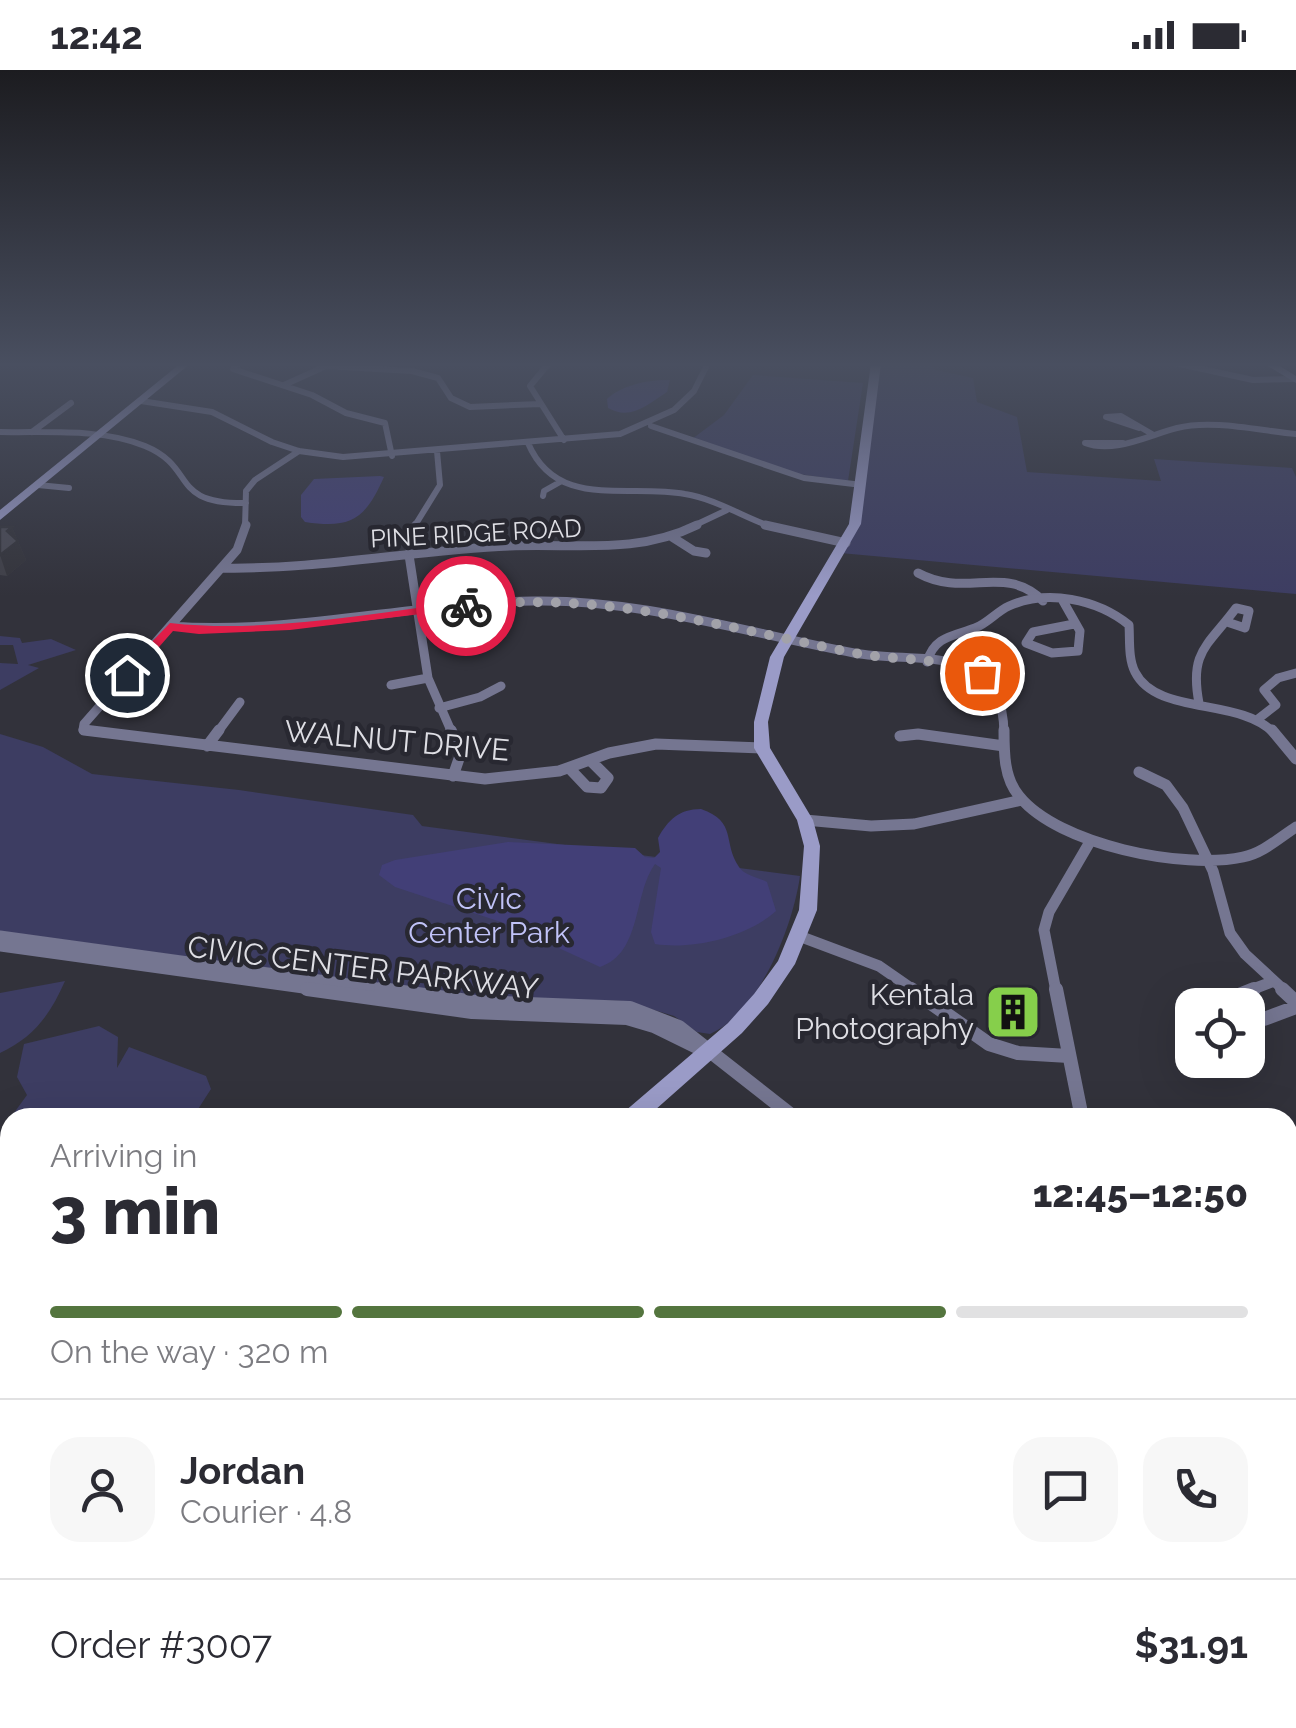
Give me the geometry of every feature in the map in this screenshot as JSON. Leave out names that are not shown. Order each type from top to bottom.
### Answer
[{"type":"street","points":[[0,516],[93,440]]},
{"type":"street","points":[[117,440],[156,452],[191,494],[211,504],[246,503]]},
{"type":"street","points":[[275,440],[299,451],[344,457],[560,440]]},
{"type":"street","points":[[389,440],[392,456]]},
{"type":"street","points":[[693,440],[804,478],[862,485]]},
{"type":"street","points":[[643,1108],[707,1052],[774,984],[799,936],[812,877],[812,846],[806,820],[762,748],[761,722],[770,674],[855,524],[867,440]]},
{"type":"street","points":[[1122,442],[1128,440]]},
{"type":"street","points":[[528,443],[538,467],[560,482],[601,491],[683,493],[706,498],[770,527],[846,542]]},
{"type":"street","points":[[170,626],[222,568],[244,535],[246,492],[254,480],[299,451]]},
{"type":"street","points":[[437,452],[440,485],[411,533],[409,554],[428,678],[461,753],[452,776]]},
{"type":"street","points":[[543,496],[544,491],[560,482]]},
{"type":"street","points":[[38,486],[68,488]]},
{"type":"street","points":[[178,498],[191,494]]},
{"type":"street","name":"PINE RIDGE ROAD","points":[[222,568],[270,569],[509,546],[626,547],[672,537],[726,510]]},
{"type":"street","points":[[672,537],[694,551],[706,553]]},
{"type":"street","points":[[918,573],[932,583],[965,587],[1017,580],[1033,587],[1043,601]]},
{"type":"street","points":[[927,662],[929,649],[936,641],[981,625],[1014,605],[1063,600],[1100,606],[1118,614],[1129,625],[1134,670],[1143,684],[1170,698],[1258,719],[1296,759]]},
{"type":"street","points":[[1063,600],[1080,631],[1078,651],[1052,653],[1026,643],[1033,632],[1074,624]]},
{"type":"street","points":[[170,626],[199,630],[290,626],[537,601],[674,613],[871,656],[958,664],[994,680],[1003,698],[1008,780],[1022,800],[1054,825],[1091,840],[1208,860],[1240,858],[1267,849],[1293,833]]},
{"type":"street","points":[[1199,704],[1192,673],[1198,650],[1227,622]]},
{"type":"street","name":"WALNUT DRIVE","points":[[170,626],[83,730],[452,776],[518,778],[656,744],[762,748]]},
{"type":"street","points":[[1258,719],[1276,705],[1264,690],[1278,678],[1296,673]]},
{"type":"street","points":[[391,684],[428,678]]},
{"type":"street","points":[[440,708],[500,686]]},
{"type":"street","points":[[207,746],[240,702]]},
{"type":"street","points":[[900,736],[918,734],[1004,746]]},
{"type":"street","points":[[569,768],[587,788],[602,788],[608,778],[590,760]]},
{"type":"street","points":[[1139,772],[1172,792],[1196,829],[1230,934],[1296,1004],[1265,1019]]},
{"type":"street","points":[[806,820],[871,826],[914,824],[1022,800]]},
{"type":"street","points":[[1080,1108],[1044,930],[1049,912],[1091,840]]},
{"type":"street","name":"CIVIC CENTER PARKWAY","points":[[0,936],[490,1004],[630,1008],[679,1026],[707,1052]]},
{"type":"street","points":[[799,936],[842,949],[878,966],[988,1044],[1018,1053],[1068,1056]]},
{"type":"street","name":"CIVIC CENTER PARKWAY","points":[[0,946],[461,1011],[627,1018],[707,1052]]},
{"type":"street","points":[[1258,988],[1274,981]]},
{"type":"street","points":[[707,1052],[782,1108]]},
{"type":"green space","points":[[696,440],[854,440],[848,481],[792,473]]},
{"type":"green space","points":[[863,440],[1021,440],[1027,472],[1161,481],[1154,459],[1292,468],[1296,477],[1296,594],[840,553],[846,543]]},
{"type":"green space","points":[[0,636],[20,638],[22,643],[51,639],[76,650],[28,665],[39,668],[0,690],[0,663],[18,664],[13,645],[0,645]]},
{"type":"green space","name":"Civic Center Park","points":[[0,734],[43,747],[92,774],[413,815],[422,826],[800,876],[782,942],[759,988],[728,1023],[710,1034],[697,1032],[674,1016],[624,1001],[485,998],[0,931]]},
{"type":"green space","points":[[65,981],[40,1024],[0,1053],[0,993]]},
{"type":"green space","points":[[99,1026],[118,1037],[117,1068],[129,1047],[206,1076],[211,1089],[199,1108],[18,1108],[27,1095],[17,1077],[24,1044]]},
{"type":"shaded area","points":[[384,477],[370,503],[355,518],[321,524],[305,522],[301,517],[301,495],[314,479]]},
{"type":"shaded area","points":[[701,809],[725,826],[734,858],[742,870],[767,882],[776,911],[750,928],[719,940],[655,944],[651,932],[661,868],[655,864],[630,936],[614,960],[600,967],[504,923],[395,887],[379,875],[382,865],[395,860],[508,842],[635,848],[645,857],[654,858],[660,852],[658,838],[670,821],[680,813]]},
{"type":"building","points":[[0,527],[12,527],[7,531],[18,541],[0,555]]},
{"type":"building","points":[[1000,991],[1031,997],[1033,1008],[1020,1009],[1021,1015],[1004,1013]]},
{"type":"way so far","points":[[466,606],[537,601],[660,611],[854,653],[958,664],[982,673]]},
{"type":"place","name":"Kentala Photography","points":[[1013,1012]]},
{"type":"route","points":[[127,675],[170,626],[199,630],[290,626],[466,606]]}]
